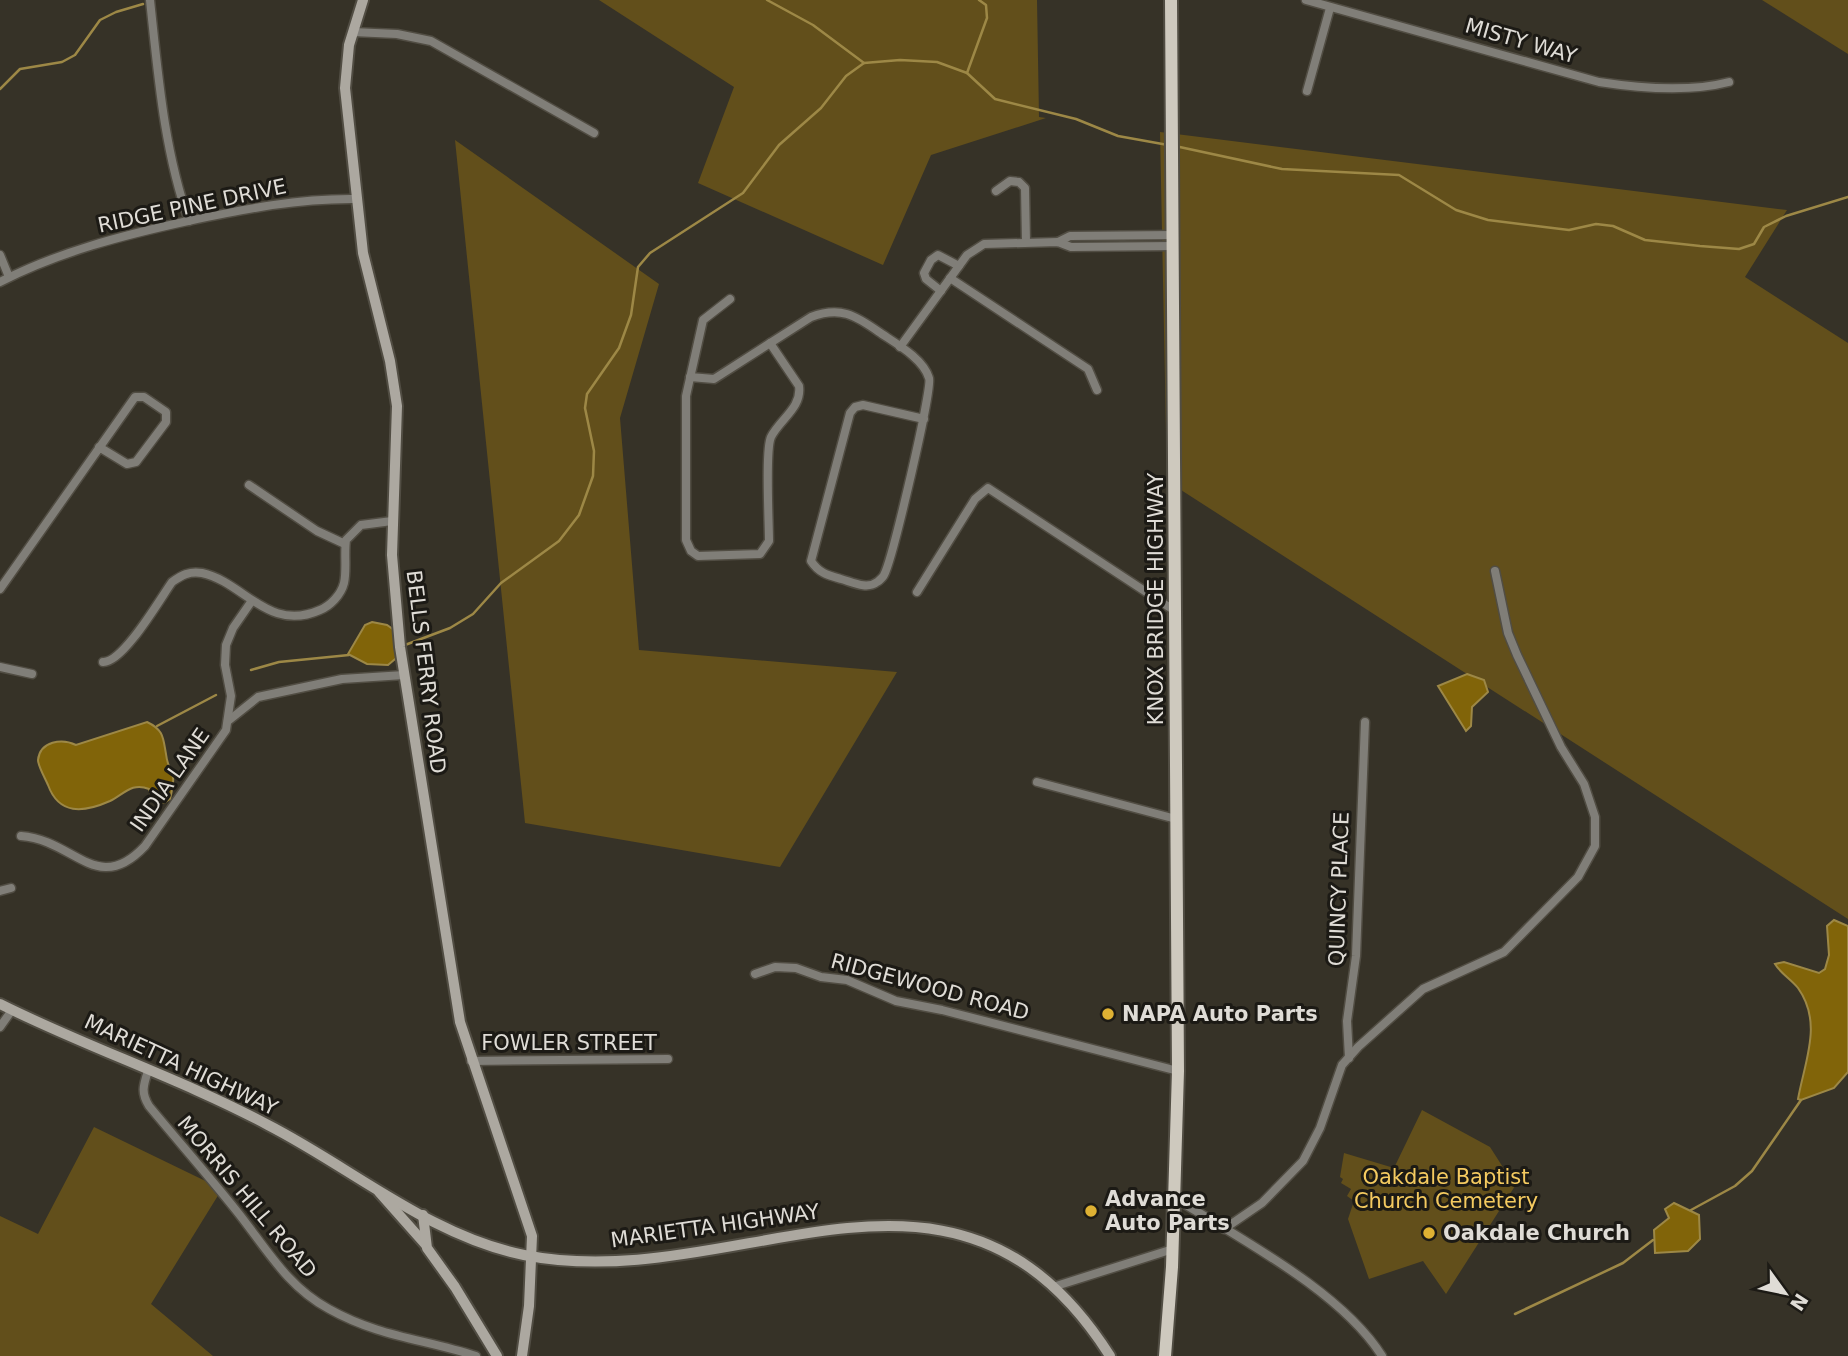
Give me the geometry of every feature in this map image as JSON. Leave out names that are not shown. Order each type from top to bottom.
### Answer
[{"type":"main road","name":"BELLS FERRY ROAD","points":[[363,0],[352,32],[345,88],[368,281],[390,361],[397,406],[392,521],[395,596],[404,675],[460,1022],[471,1061],[528,1222],[532,1256],[522,1356]]},
{"type":"main road","name":"KNOX BRIDGE HIGHWAY","points":[[1171,0],[1178,1071],[1175,1198]]},
{"type":"main road","name":"MARIETTA HIGHWAY","points":[[0,1004],[267,1124],[423,1215],[467,1236],[532,1256],[596,1261],[648,1259],[808,1231],[904,1225],[951,1232],[989,1245],[1024,1263],[1081,1315],[1110,1356]]},
{"type":"main road","points":[[376,1187],[426,1245],[497,1356]]},
{"type":"main road","points":[[1164,1353],[1175,1198]]},
{"type":"main road","points":[[423,1215],[426,1245]]},
{"type":"street","points":[[150,0],[160,95],[182,201],[189,221]]},
{"type":"street","name":"MISTY WAY","points":[[1306,0],[1599,82],[1636,87],[1712,87],[1729,82]]},
{"type":"street","points":[[1307,91],[1330,8]]},
{"type":"street","points":[[352,32],[397,34],[431,41],[594,133]]},
{"type":"street","points":[[996,191],[1010,180],[1019,182],[1025,188],[1026,242]]},
{"type":"street","name":"RIDGE PINE DRIVE","points":[[0,282],[125,235],[297,201],[357,199]]},
{"type":"street","points":[[900,347],[967,255],[984,244],[1058,242],[1070,236],[1174,241]]},
{"type":"street","points":[[0,255],[9,277]]},
{"type":"street","points":[[941,291],[926,279],[924,274],[931,260],[938,255],[959,266]]},
{"type":"street","points":[[950,278],[1088,369],[1097,390]]},
{"type":"street","points":[[730,299],[703,320],[685,396],[686,540],[691,551],[698,556],[760,554],[769,541],[770,439],[797,402],[800,392],[799,386],[770,343]]},
{"type":"street","points":[[690,377],[713,379],[811,317],[827,311],[841,311],[856,317],[920,363],[929,376],[931,389],[924,419],[885,574],[878,582],[864,586],[822,573],[811,561],[850,413],[855,407],[863,405],[924,419]]},
{"type":"street","points":[[0,589],[99,447],[135,397],[144,397],[166,412],[166,422],[136,462],[127,464],[99,447]]},
{"type":"street","points":[[249,485],[317,531],[345,544]]},
{"type":"street","points":[[917,592],[975,499],[988,488],[1175,611]]},
{"type":"street","points":[[103,663],[121,655],[172,582],[184,573],[207,575],[222,581],[251,603],[288,615],[317,612],[330,605],[344,584],[345,544],[361,525],[392,521]]},
{"type":"street","points":[[1224,1229],[1262,1203],[1303,1161],[1320,1128],[1335,1080],[1349,1058],[1423,989],[1509,947],[1578,877],[1595,846],[1595,817],[1584,784],[1561,747],[1517,655],[1508,633],[1495,571]]},
{"type":"street","name":"INDIA LANE","points":[[21,836],[39,837],[98,867],[120,867],[131,861],[145,846],[218,744],[228,721],[231,696],[225,665],[226,645],[233,628],[251,603]]},
{"type":"street","points":[[0,667],[32,674]]},
{"type":"street","points":[[228,721],[258,697],[342,679],[404,675]]},
{"type":"street","name":"QUINCY PLACE","points":[[1349,1058],[1347,1021],[1356,956],[1365,722]]},
{"type":"street","points":[[1037,782],[1176,819]]},
{"type":"street","points":[[0,891],[11,888]]},
{"type":"street","name":"RIDGEWOOD ROAD","points":[[755,974],[775,967],[796,968],[821,977],[847,980],[896,1001],[942,1010],[1178,1071]]},
{"type":"street","points":[[0,1027],[12,1010]]},
{"type":"street","name":"FOWLER STREET","points":[[471,1061],[668,1059]]},
{"type":"street","name":"MORRIS HILL ROAD","points":[[148,1071],[142,1086],[143,1096],[149,1106],[296,1287],[331,1311],[372,1330],[476,1356]]},
{"type":"street","points":[[1175,1198],[1345,1312],[1382,1356]]},
{"type":"street","points":[[1053,1287],[1173,1249]]},
{"type":"green space","points":[[599,0],[1037,0],[1039,117],[1046,118],[931,155],[883,265],[698,183],[734,87]]},
{"type":"green space","points":[[1762,0],[1848,0],[1848,54]]},
{"type":"green space","points":[[1160,132],[1787,210],[1745,277],[1848,343],[1848,919],[1167,481]]},
{"type":"green space","points":[[455,140],[659,284],[620,418],[639,650],[897,672],[780,867],[525,823]]},
{"type":"green space","name":"Oakdale Baptist Church Cemetery","points":[[1422,1110],[1490,1147],[1515,1186],[1446,1294],[1423,1261],[1369,1279],[1348,1219],[1354,1201],[1347,1196],[1351,1189],[1341,1183],[1343,1179],[1340,1177],[1344,1153],[1394,1168]]},
{"type":"green space","points":[[94,1127],[222,1189],[151,1304],[213,1356],[0,1356],[0,1216],[38,1234]]},
{"type":"shaded area","points":[[372,622],[387,625],[401,635],[401,654],[388,665],[367,664],[348,654],[365,625]]},
{"type":"shaded area","points":[[1467,674],[1484,680],[1488,692],[1472,707],[1471,726],[1466,731],[1438,686]]},
{"type":"shaded area","points":[[147,722],[160,731],[163,739],[173,777],[170,799],[164,803],[152,800],[149,789],[138,787],[90,808],[73,809],[59,802],[53,795],[38,760],[47,745],[64,742],[76,745]]},
{"type":"shaded area","points":[[1834,920],[1848,926],[1848,1072],[1834,1088],[1801,1100],[1798,1099],[1810,1042],[1810,1015],[1798,988],[1775,964],[1784,962],[1819,973],[1825,969],[1829,955],[1827,926]]},
{"type":"shaded area","points":[[1674,1203],[1699,1215],[1700,1239],[1688,1251],[1655,1253],[1654,1230],[1669,1218],[1665,1209]]},
{"type":"waterway","points":[[767,0],[813,25],[864,63]]},
{"type":"waterway","points":[[967,73],[987,18],[986,5],[979,0]]},
{"type":"waterway","points":[[0,89],[20,69],[62,62],[75,55],[100,20],[143,4]]},
{"type":"waterway","points":[[405,645],[450,628],[473,614],[501,583],[559,541],[579,515],[593,476],[594,451],[585,408],[587,394],[619,348],[631,315],[638,267],[650,253],[743,193],[779,145],[821,108],[846,76],[864,63],[900,60],[937,62],[967,73],[995,99],[1076,119],[1118,136],[1168,145]]},
{"type":"waterway","points":[[1175,146],[1282,169],[1399,175],[1456,210],[1488,220],[1569,230],[1596,224],[1613,226],[1645,240],[1739,249],[1754,244],[1764,227],[1786,216],[1848,197]]},
{"type":"waterway","points":[[251,670],[279,662],[349,655]]},
{"type":"waterway","points":[[157,726],[216,695]]},
{"type":"waterway","points":[[1691,1210],[1735,1186],[1752,1171],[1801,1100]]},
{"type":"waterway","points":[[1515,1314],[1623,1263],[1653,1240]]},
{"type":"place","name":"NAPA Auto Parts","points":[[1108,1014]]},
{"type":"place","name":"Advance Auto Parts","points":[[1091,1211]]},
{"type":"place","name":"Oakdale Church","points":[[1429,1233]]}]
